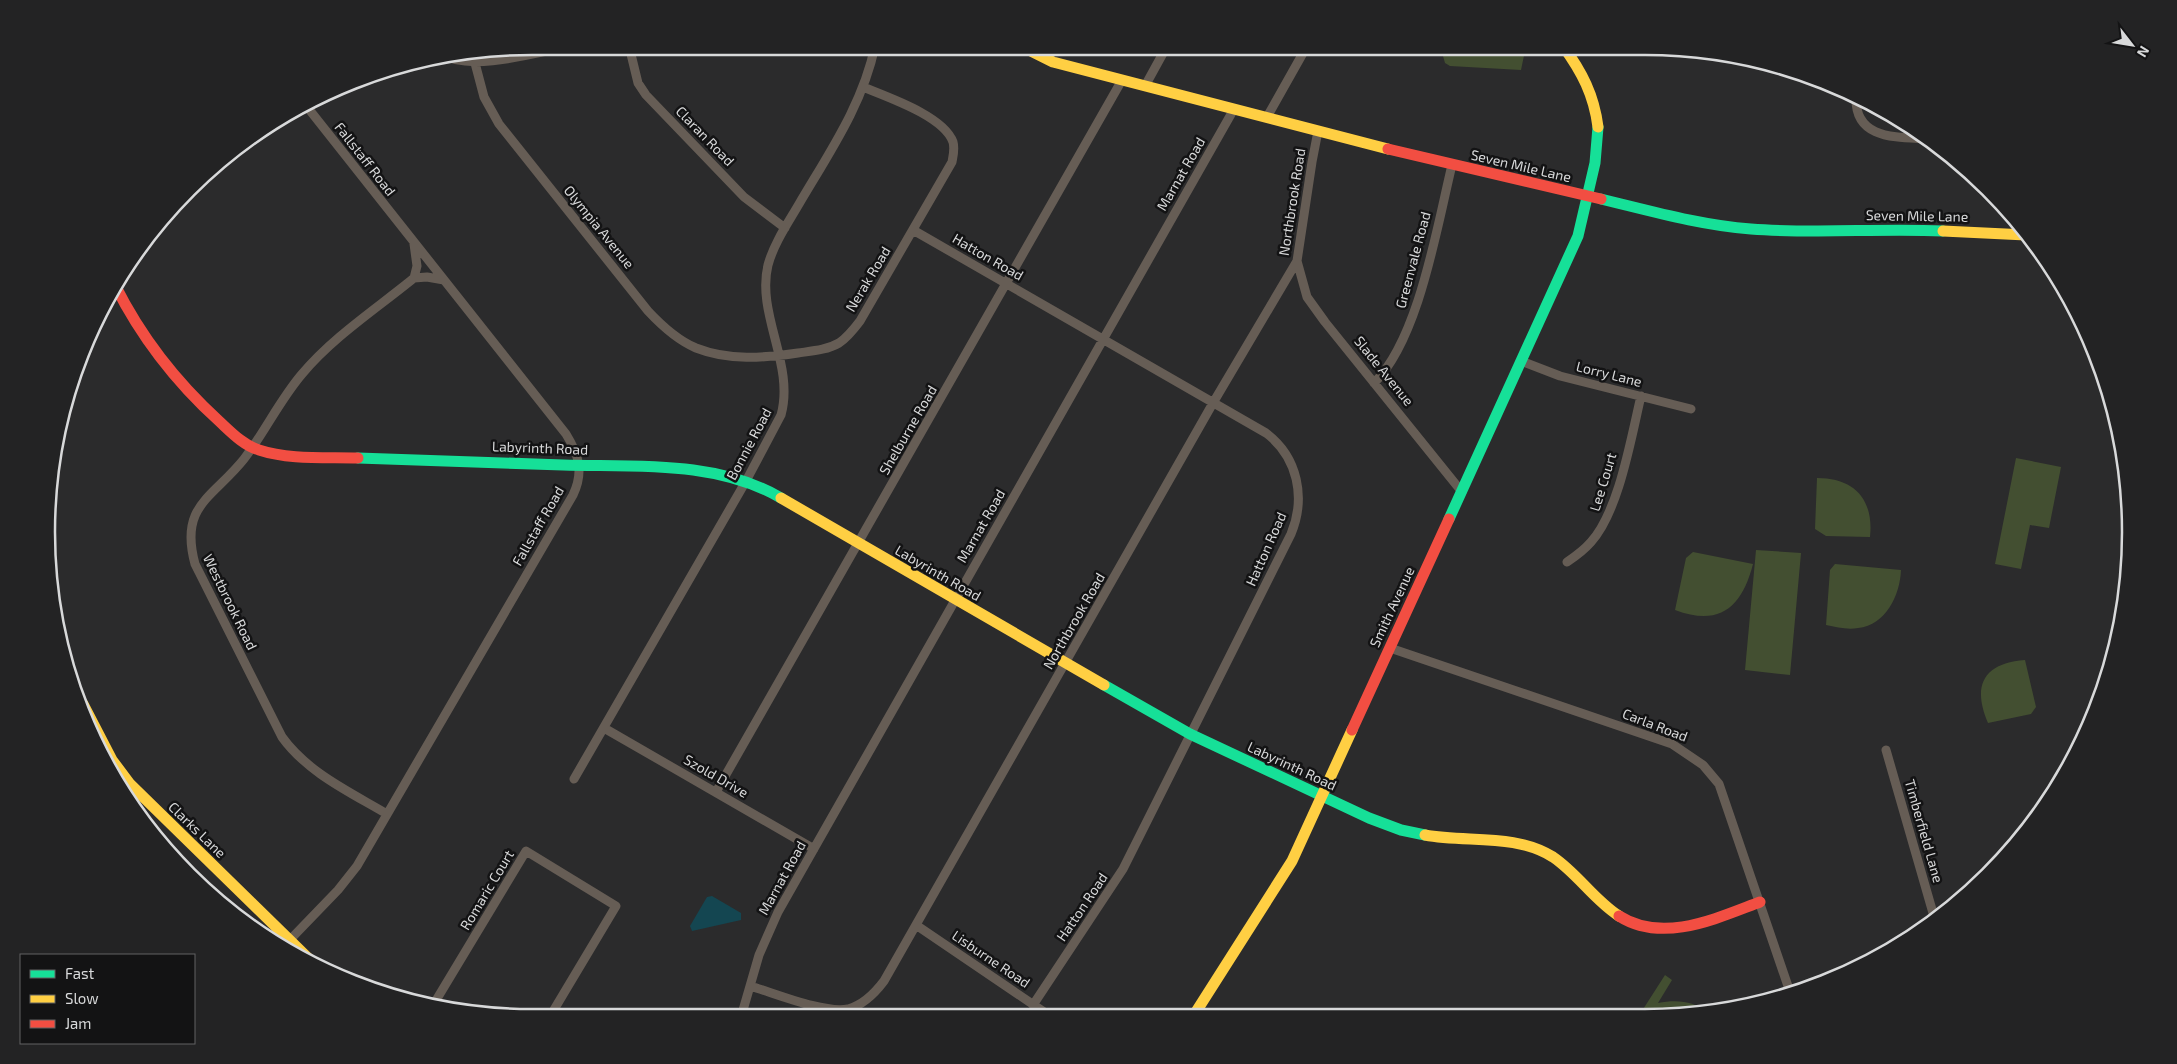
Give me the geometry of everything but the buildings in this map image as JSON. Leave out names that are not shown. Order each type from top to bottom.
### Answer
[{"type":"street","points":[[459,61],[476,63],[518,55]]},
{"type":"street","name":"Claran Road","points":[[631,55],[638,83],[646,95],[744,197],[785,228]]},
{"type":"street","name":"Bonnie Road","points":[[574,779],[746,481],[781,415],[784,405],[784,386],[767,300],[766,277],[771,256],[785,228],[845,125],[863,88],[872,55]]},
{"type":"street","name":"Seven Mile Lane","points":[[1037,55],[1044,59],[1122,80],[1452,165],[1699,222],[1749,230],[1906,230],[2017,234]]},
{"type":"street","points":[[1145,86],[1162,55]]},
{"type":"street","points":[[1267,117],[1302,55]]},
{"type":"street","points":[[1569,55],[1587,80],[1597,114],[1598,152],[1588,197]]},
{"type":"street","name":"Olympia Avenue","points":[[476,63],[484,97],[499,124],[658,322],[682,340],[706,352],[736,357],[779,356]]},
{"type":"street","name":"Shelburne Road","points":[[716,792],[1122,80]]},
{"type":"street","name":"Nerak Road","points":[[779,356],[821,350],[838,344],[847,337],[860,321],[952,162],[953,141],[944,129],[901,102],[863,88]]},
{"type":"street","points":[[1856,104],[1859,116],[1864,123],[1878,134],[1887,137],[1914,138]]},
{"type":"street","name":"Marnat Road","points":[[744,1009],[767,934],[1234,109]]},
{"type":"street","name":"Fallstaff Road","points":[[288,942],[344,883],[357,866],[573,495],[579,478],[580,464],[578,455],[566,434],[310,110]]},
{"type":"street","name":"Northbrook Road","points":[[845,1009],[859,1004],[877,991],[1297,261],[1318,131]]},
{"type":"street","name":"Greenvale Road","points":[[1374,383],[1394,358],[1417,304],[1452,165]]},
{"type":"street","name":"Smith Avenue","points":[[1198,1009],[1282,878],[1322,797],[1578,236],[1588,197]]},
{"type":"street","name":"Hatton Road","points":[[913,230],[1266,433],[1283,449],[1294,470],[1299,497],[1298,510],[1290,534],[1120,875],[1033,1004]]},
{"type":"street","points":[[413,242],[417,266],[414,278],[427,276],[444,280]]},
{"type":"street","name":"Slade Avenue","points":[[1297,261],[1307,297],[1324,322],[1462,492]]},
{"type":"street","name":"Westbrook Road","points":[[387,814],[311,768],[288,745],[278,730],[195,564],[192,552],[191,530],[197,509],[252,448],[289,389],[316,358],[414,278]]},
{"type":"street","name":"Labyrinth Road","points":[[119,294],[138,327],[176,377],[227,429],[252,448],[283,455],[692,469],[727,475],[764,488],[1065,664],[1190,734],[1369,818],[1416,834],[1445,838],[1499,840],[1537,849],[1568,868],[1609,910],[1630,922],[1646,928],[1662,930],[1689,926],[1760,902]]},
{"type":"street","name":"Lorry Lane","points":[[1521,361],[1560,376],[1691,408]]},
{"type":"street","name":"Lee Court","points":[[1567,562],[1592,541],[1606,520],[1616,493],[1642,396]]},
{"type":"street","name":"Carla Road","points":[[1390,648],[1672,744],[1693,756],[1712,774],[1719,784],[1788,987]]},
{"type":"street","name":"Szold Drive","points":[[604,728],[814,848]]},
{"type":"street","name":"Timberfield Lane","points":[[1886,750],[1933,912]]},
{"type":"street","name":"Clarks Lane","points":[[118,767],[130,784],[278,936]]},
{"type":"street","name":"Romaric Court","points":[[437,999],[526,851],[616,906],[554,1009]]},
{"type":"street","name":"Lisburne Road","points":[[916,925],[1040,1009]]},
{"type":"street","name":"Northbrook Road","points":[[750,986],[834,1009]]},
{"type":"green space","points":[[1524,55],[1521,70],[1450,66],[1445,63],[1443,56]]},
{"type":"green space","points":[[2016,458],[2061,467],[2049,528],[2030,525],[2021,569],[1995,564]]},
{"type":"green space","points":[[1817,478],[1841,482],[1859,493],[1869,512],[1870,537],[1826,536],[1815,529]]},
{"type":"green space","points":[[1756,550],[1801,553],[1790,675],[1745,670]]},
{"type":"green space","points":[[1693,552],[1753,564],[1742,592],[1727,610],[1705,616],[1691,615],[1675,610],[1686,558]]},
{"type":"green space","points":[[1835,564],[1901,570],[1898,589],[1884,615],[1868,626],[1854,629],[1826,625],[1830,570]]},
{"type":"green space","points":[[2025,660],[2036,707],[2031,714],[1988,723],[1981,698],[1985,679],[1991,671],[1999,666]]},
{"type":"green space","points":[[1665,975],[1672,980],[1658,1003],[1672,1001],[1685,1002],[1697,1006],[1676,1008],[1643,1009]]},
{"type":"water","points":[[712,896],[741,913],[741,920],[692,931],[690,926],[707,897]]},
{"type":"traffic: fast","points":[[1449,519],[1578,236],[1595,163],[1598,127]]},
{"type":"traffic: fast","points":[[1601,199],[1694,221],[1751,229],[1943,231]]},
{"type":"traffic: fast","points":[[358,458],[675,468],[730,477],[756,486],[781,498]]},
{"type":"traffic: fast","points":[[1104,685],[1190,734],[1369,818],[1401,830],[1425,835]]},
{"type":"traffic: slow","points":[[1039,55],[1053,62],[1388,149]]},
{"type":"traffic: slow","points":[[1569,55],[1586,84],[1594,104],[1598,127]]},
{"type":"traffic: slow","points":[[1943,231],[2017,235]]},
{"type":"traffic: slow","points":[[781,498],[1104,685]]},
{"type":"traffic: slow","points":[[1198,1009],[1292,861],[1352,730]]},
{"type":"traffic: slow","points":[[118,767],[130,784],[297,947]]},
{"type":"traffic: slow","points":[[1425,835],[1507,842],[1538,849],[1562,864],[1610,910],[1619,916]]},
{"type":"traffic: jam","points":[[1388,149],[1601,199]]},
{"type":"traffic: jam","points":[[119,293],[148,341],[174,375],[203,406],[242,442],[259,450],[283,455],[358,458]]},
{"type":"traffic: jam","points":[[1352,730],[1449,519]]},
{"type":"traffic: jam","points":[[1619,916],[1636,924],[1654,928],[1672,928],[1708,921],[1760,902]]}]
